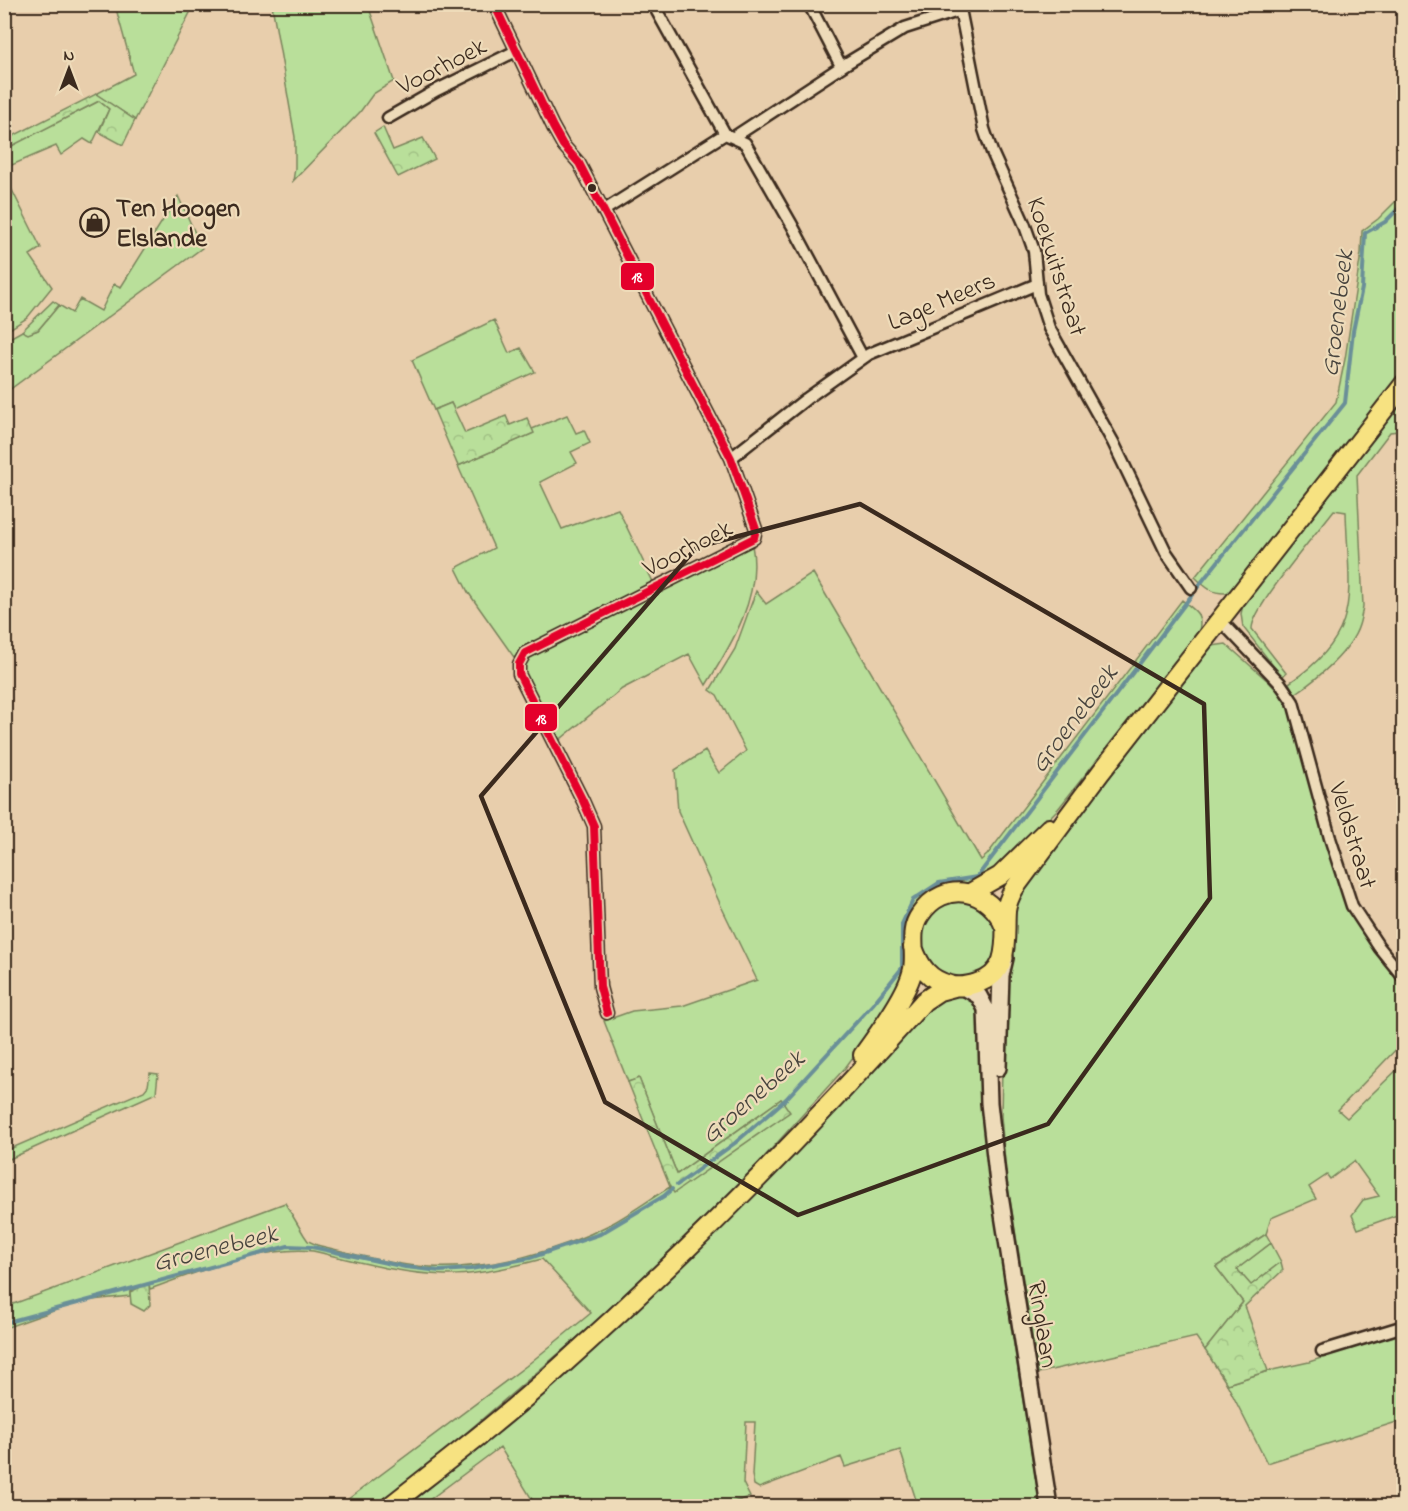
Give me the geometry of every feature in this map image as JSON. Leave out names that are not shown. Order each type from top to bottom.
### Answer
[{"type":"main road","points":[[390,1506],[558,1369],[699,1238],[825,1107],[849,1086],[924,1001],[939,991],[982,981],[997,969],[1006,952],[1007,906],[1014,889],[1101,772],[1404,384]]},
{"type":"main road","points":[[970,893],[1000,876],[1101,772]]},
{"type":"main road","points":[[825,1107],[873,1041],[913,972],[913,931],[919,916],[929,903],[943,895],[959,892],[970,893],[990,903],[1001,916],[1007,932]]},
{"type":"main road","points":[[913,947],[918,962],[927,974],[939,982],[959,987]]},
{"type":"main road","name":"Ringlaan","points":[[994,1149],[1001,975],[1006,952]]},
{"type":"main road","name":"Ringlaan","points":[[959,987],[979,996],[986,1009],[989,1103],[994,1149],[1049,1506]]},
{"type":"street","name":"Voorhoek","points":[[494,4],[553,127],[563,145],[579,163],[731,458],[756,530],[754,538],[525,653],[519,663],[519,674],[594,826],[600,987],[607,1013]]},
{"type":"street","points":[[652,4],[729,136],[745,143],[863,358]]},
{"type":"street","points":[[809,4],[841,66]]},
{"type":"street","points":[[603,211],[905,28],[960,7]]},
{"type":"street","name":"Koekuitstraat","points":[[960,7],[984,129],[1034,251],[1038,294],[1049,328],[1113,442],[1166,552],[1191,588]]},
{"type":"street","name":"Voorhoek","points":[[388,118],[437,90],[516,51]]},
{"type":"street","name":"Lage Meers","points":[[731,458],[806,399],[869,354],[1037,284]]},
{"type":"street","name":"Veldstraat","points":[[1220,620],[1289,693],[1327,828],[1353,906],[1379,947],[1404,978]]},
{"type":"street","points":[[1322,1351],[1404,1326]]},
{"type":"highlighted area","points":[[860,504],[1204,704],[1210,898],[1048,1124],[798,1215],[605,1102],[481,796],[697,547]]},
{"type":"green space","points":[[115,5],[194,5],[135,120],[96,94],[134,74]]},
{"type":"green space","points":[[272,5],[368,5],[394,81],[373,94],[360,112],[293,181],[295,137]]},
{"type":"green space","points":[[96,94],[135,120],[123,145],[99,132],[109,109],[99,101],[8,148],[5,140]]},
{"type":"green space","points":[[99,101],[109,109],[92,144],[84,139],[61,155],[56,146],[5,168],[4,142],[8,147]]},
{"type":"green space","points":[[383,127],[393,150],[423,138],[435,159],[398,177],[374,133]]},
{"type":"green space","points":[[4,174],[41,248],[30,255],[52,287],[27,318],[5,332]]},
{"type":"green space","points":[[1403,194],[1403,370],[1235,586],[1227,593],[1213,591],[1195,577],[1336,402],[1345,359],[1361,253],[1362,231],[1378,219]]},
{"type":"green space","points":[[178,196],[202,248],[5,393],[4,341],[22,331],[28,333],[38,330],[59,305],[72,313],[80,299],[101,311],[114,284],[121,287]]},
{"type":"green space","points":[[53,301],[59,305],[38,330],[28,334],[22,331]]},
{"type":"green space","points":[[494,320],[509,353],[521,348],[535,372],[454,409],[451,403],[434,410],[412,360]]},
{"type":"green space","points":[[1403,399],[1403,426],[1399,431],[1390,432],[1357,475],[1363,606],[1359,625],[1349,645],[1341,654],[1313,681],[1295,694],[1289,683],[1313,665],[1330,646],[1341,628],[1347,608],[1349,565],[1346,512],[1334,510],[1274,588],[1255,619],[1252,629],[1286,673],[1282,677],[1243,627],[1241,614],[1243,604]]},
{"type":"green space","points":[[451,403],[465,433],[506,416],[510,425],[527,418],[534,433],[458,466],[434,410]]},
{"type":"green space","points":[[567,415],[576,433],[584,430],[590,443],[571,452],[577,463],[540,482],[562,529],[618,509],[654,584],[516,660],[468,592],[456,568],[494,548],[458,466],[533,433],[532,429]]},
{"type":"green space","points":[[752,545],[754,564],[749,600],[735,636],[706,685],[689,654],[622,689],[557,742],[523,676],[524,663],[528,657]]},
{"type":"green space","points":[[813,573],[981,860],[1182,600],[1197,613],[1200,625],[1199,631],[1058,809],[992,876],[983,882],[935,891],[907,958],[904,977],[865,1041],[845,1068],[725,1200],[592,1325],[418,1474],[375,1506],[339,1506],[526,1366],[591,1313],[542,1259],[481,1272],[445,1275],[395,1270],[313,1251],[274,1252],[230,1262],[150,1289],[149,1284],[130,1292],[130,1296],[82,1301],[5,1328],[5,1307],[285,1203],[308,1241],[373,1259],[415,1266],[453,1267],[499,1262],[546,1251],[618,1220],[670,1187],[674,1192],[789,1112],[781,1099],[677,1174],[639,1079],[628,1082],[604,1021],[632,1011],[682,1006],[757,980],[678,811],[675,770],[705,751],[719,773],[746,751],[717,695],[710,690],[735,649],[756,591],[766,604]]},
{"type":"green space","points":[[1226,644],[1269,682],[1289,704],[1343,893],[1359,926],[1379,957],[1403,986],[1403,1042],[1338,1110],[1347,1118],[1403,1064],[1403,1213],[1358,1229],[1352,1215],[1363,1200],[1379,1196],[1354,1161],[1330,1179],[1327,1175],[1309,1187],[1316,1199],[1271,1218],[1266,1234],[1216,1267],[1243,1302],[1205,1350],[1196,1337],[1038,1373],[1006,1174],[1001,1116],[1012,921],[1017,896],[1212,646]]},
{"type":"green space","points":[[958,900],[978,906],[988,914],[993,922],[997,940],[993,959],[987,967],[971,977],[962,978],[938,971],[926,959],[921,945],[923,923],[942,904]]},
{"type":"green space","points":[[955,993],[967,996],[979,1004],[990,1176],[1040,1506],[918,1506],[900,1450],[845,1467],[841,1457],[759,1488],[754,1485],[752,1475],[755,1422],[746,1422],[743,1483],[750,1497],[721,1506],[536,1506],[500,1447],[421,1506],[406,1506],[494,1436],[641,1306],[836,1108],[939,995]]},
{"type":"green space","points":[[150,1073],[158,1074],[156,1093],[5,1161],[5,1151],[144,1091],[148,1086]]},
{"type":"green space","points":[[639,1078],[677,1174],[781,1099],[790,1112],[674,1193],[628,1082]]},
{"type":"green space","points":[[1266,1234],[1271,1243],[1237,1269],[1251,1285],[1281,1262],[1283,1270],[1245,1306],[1268,1371],[1227,1384],[1205,1350],[1243,1302],[1216,1267]]},
{"type":"green space","points":[[1271,1243],[1281,1262],[1251,1286],[1237,1269]]},
{"type":"green space","points":[[149,1283],[150,1305],[144,1311],[131,1304],[130,1292]]},
{"type":"green space","points":[[1403,1331],[1403,1420],[1267,1463],[1227,1384],[1268,1371],[1309,1362]]},
{"type":"waterway","name":"Groenebeek","points":[[677,1185],[735,1143],[786,1099],[873,1004],[902,968],[902,924],[913,900],[939,883],[977,877],[1204,579],[1345,403],[1353,331],[1362,288],[1365,233],[1385,222],[1404,203]]},
{"type":"waterway","name":"Groenebeek","points":[[4,1323],[288,1246],[312,1247],[405,1267],[440,1271],[471,1269],[530,1258],[600,1234],[672,1189]]},
{"type":"transit line","name":"18","points":[[494,4],[553,127],[563,145],[579,163],[731,458],[756,529],[754,538],[525,653],[519,664],[519,674],[594,826],[600,987],[607,1013]]},
{"type":"place","name":"Ten Hoogen Elslande","points":[[95,222]]}]
